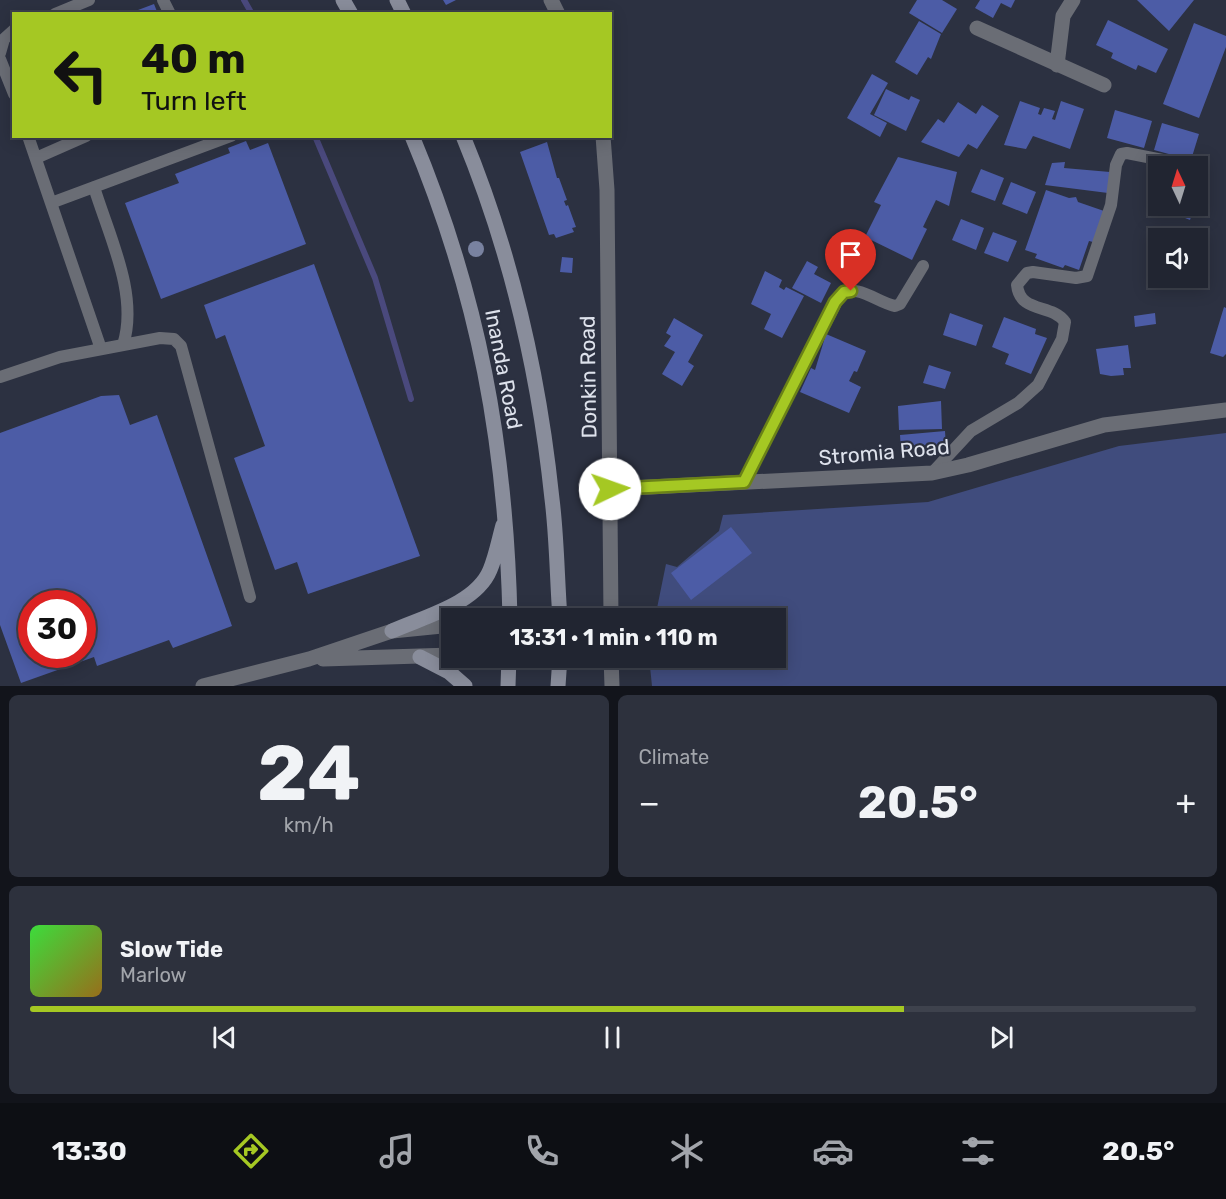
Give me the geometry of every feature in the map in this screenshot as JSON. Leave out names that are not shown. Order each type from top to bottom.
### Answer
[{"type":"main road","name":"Inanda Road","points":[[413,138],[436,192],[476,322],[489,391],[506,514],[510,608]]},
{"type":"main road","name":"Inanda Road","points":[[464,138],[482,181],[514,283],[528,341],[553,500],[559,608]]},
{"type":"main road","points":[[392,631],[462,599],[481,586],[490,571],[506,514]]},
{"type":"main road","points":[[420,657],[449,672],[465,686]]},
{"type":"main road","points":[[508,686],[509,668]]},
{"type":"main road","points":[[558,686],[559,668]]},
{"type":"street","points":[[1057,65],[1064,16],[1073,0]]},
{"type":"street","points":[[977,28],[1104,85]]},
{"type":"street","name":"Donkin Road","points":[[603,138],[607,190],[611,608]]},
{"type":"street","name":"Stromia Road","points":[[610,489],[932,473],[968,465],[1104,425],[1226,410]]},
{"type":"street","points":[[203,686],[309,660],[392,631],[441,626]]},
{"type":"street","points":[[309,660],[441,656]]},
{"type":"street","points":[[611,668],[612,686]]},
{"type":"lane","points":[[60,12],[89,0]]},
{"type":"lane","points":[[0,53],[4,39],[12,32]]},
{"type":"lane","points":[[0,59],[12,89]]},
{"type":"lane","points":[[29,138],[101,350]]},
{"type":"lane","points":[[36,158],[81,138]]},
{"type":"lane","points":[[51,203],[226,138]]},
{"type":"lane","points":[[932,473],[971,431],[1018,403],[1038,385],[1062,339],[1065,322],[1055,313],[1025,303],[1017,285],[1027,273],[1033,272],[1076,278],[1087,276],[1111,205],[1116,165],[1121,154],[1148,157]]},
{"type":"lane","points":[[94,187],[128,296],[130,326],[123,345]]},
{"type":"lane","points":[[744,482],[840,295],[844,292],[860,292],[895,306],[900,304],[923,266]]},
{"type":"lane","points":[[0,378],[60,357],[160,338],[174,339],[181,346],[250,597]]},
{"type":"shaded area","points":[[1226,433],[1226,686],[652,686],[650,668],[786,668],[786,608],[657,608],[666,564],[677,567],[719,531],[723,515],[928,502],[1119,446]]},
{"type":"building","points":[[443,0],[456,0],[446,5]]},
{"type":"building","points":[[917,0],[942,0],[957,9],[942,33],[909,13]]},
{"type":"building","points":[[980,0],[1015,0],[1011,8],[1001,3],[993,18],[975,8]]},
{"type":"building","points":[[1137,0],[1194,0],[1169,31]]},
{"type":"building","points":[[154,4],[157,12],[133,12]]},
{"type":"building","points":[[1108,20],[1168,49],[1156,73],[1138,65],[1136,70],[1111,58],[1113,53],[1096,45]]},
{"type":"building","points":[[919,21],[941,34],[931,59],[928,57],[917,75],[895,62]]},
{"type":"building","points":[[1194,23],[1226,36],[1226,47],[1199,118],[1163,104]]},
{"type":"building","points":[[872,74],[888,83],[870,114],[887,123],[880,137],[847,118]]},
{"type":"building","points":[[886,89],[909,100],[911,96],[920,100],[906,131],[874,115]]},
{"type":"building","points":[[1020,101],[1040,108],[1038,114],[1041,115],[1044,108],[1055,111],[1052,119],[1055,120],[1061,101],[1084,109],[1070,149],[1033,136],[1026,149],[1004,145]]},
{"type":"building","points":[[958,102],[976,114],[982,105],[999,116],[977,149],[968,144],[959,157],[921,142],[938,119],[944,123]]},
{"type":"building","points":[[1115,110],[1152,121],[1144,148],[1107,138]]},
{"type":"building","points":[[1162,123],[1199,134],[1192,156],[1176,156],[1154,150]]},
{"type":"building","points":[[246,141],[250,150],[268,143],[306,244],[161,299],[125,203],[179,183],[175,174],[230,153],[228,148]]},
{"type":"building","points":[[547,142],[557,178],[559,178],[567,200],[564,201],[566,206],[568,205],[576,227],[572,228],[574,232],[556,238],[554,234],[549,235],[520,152]]},
{"type":"building","points":[[898,157],[957,172],[949,206],[936,200],[923,227],[927,229],[912,260],[865,237],[881,205],[874,202]]},
{"type":"building","points":[[1065,162],[1064,168],[1110,172],[1108,193],[1045,185],[1052,163]]},
{"type":"building","points":[[981,169],[1004,178],[995,201],[971,192]]},
{"type":"building","points":[[1011,182],[1036,192],[1027,214],[1002,204]]},
{"type":"building","points":[[1046,190],[1069,198],[1076,197],[1078,202],[1104,211],[1093,242],[1089,241],[1079,270],[1065,265],[1063,268],[1035,258],[1037,254],[1025,250]]},
{"type":"building","points":[[961,219],[984,228],[976,250],[952,240]]},
{"type":"building","points":[[993,232],[1017,241],[1008,262],[984,253]]},
{"type":"building","points":[[562,257],[573,258],[572,273],[560,272]]},
{"type":"building","points":[[807,261],[818,267],[814,274],[831,283],[821,303],[792,288]]},
{"type":"building","points":[[314,264],[420,556],[308,594],[297,562],[275,570],[234,458],[265,446],[225,335],[216,339],[204,305]]},
{"type":"building","points":[[765,271],[782,280],[779,287],[784,290],[786,287],[804,296],[782,338],[764,329],[771,314],[751,304]]},
{"type":"building","points":[[1224,307],[1226,308],[1226,354],[1223,357],[1210,353]]},
{"type":"building","points":[[950,313],[983,325],[976,346],[943,335]]},
{"type":"building","points":[[1155,313],[1156,324],[1135,327],[1134,316]]},
{"type":"building","points":[[1004,317],[1036,329],[1035,334],[1047,338],[1031,374],[1005,364],[1009,354],[992,347]]},
{"type":"building","points":[[674,318],[703,335],[688,362],[694,366],[682,386],[662,374],[675,352],[664,346],[671,336],[666,333]]},
{"type":"building","points":[[826,334],[866,351],[857,372],[854,371],[849,381],[861,387],[849,413],[800,392],[811,368],[815,370]]},
{"type":"building","points":[[1128,345],[1131,368],[1123,368],[1124,375],[1100,374],[1096,349]]},
{"type":"building","points":[[929,365],[951,372],[945,389],[923,383]]},
{"type":"building","points":[[119,395],[130,425],[157,415],[232,626],[173,648],[169,640],[97,666],[96,590],[18,590],[18,668],[63,668],[21,683],[0,625],[0,433],[101,396]]},
{"type":"building","points":[[941,401],[942,429],[899,430],[898,406]]},
{"type":"building","points":[[945,431],[946,447],[901,450],[900,435]]},
{"type":"building","points":[[731,527],[752,553],[691,600],[671,573]]},
{"type":"waterway","points":[[244,0],[251,12]]},
{"type":"waterway","points":[[316,138],[375,278],[411,399]]},
{"type":"route","points":[[610,489],[744,482],[835,302],[844,292],[851,291]]}]
